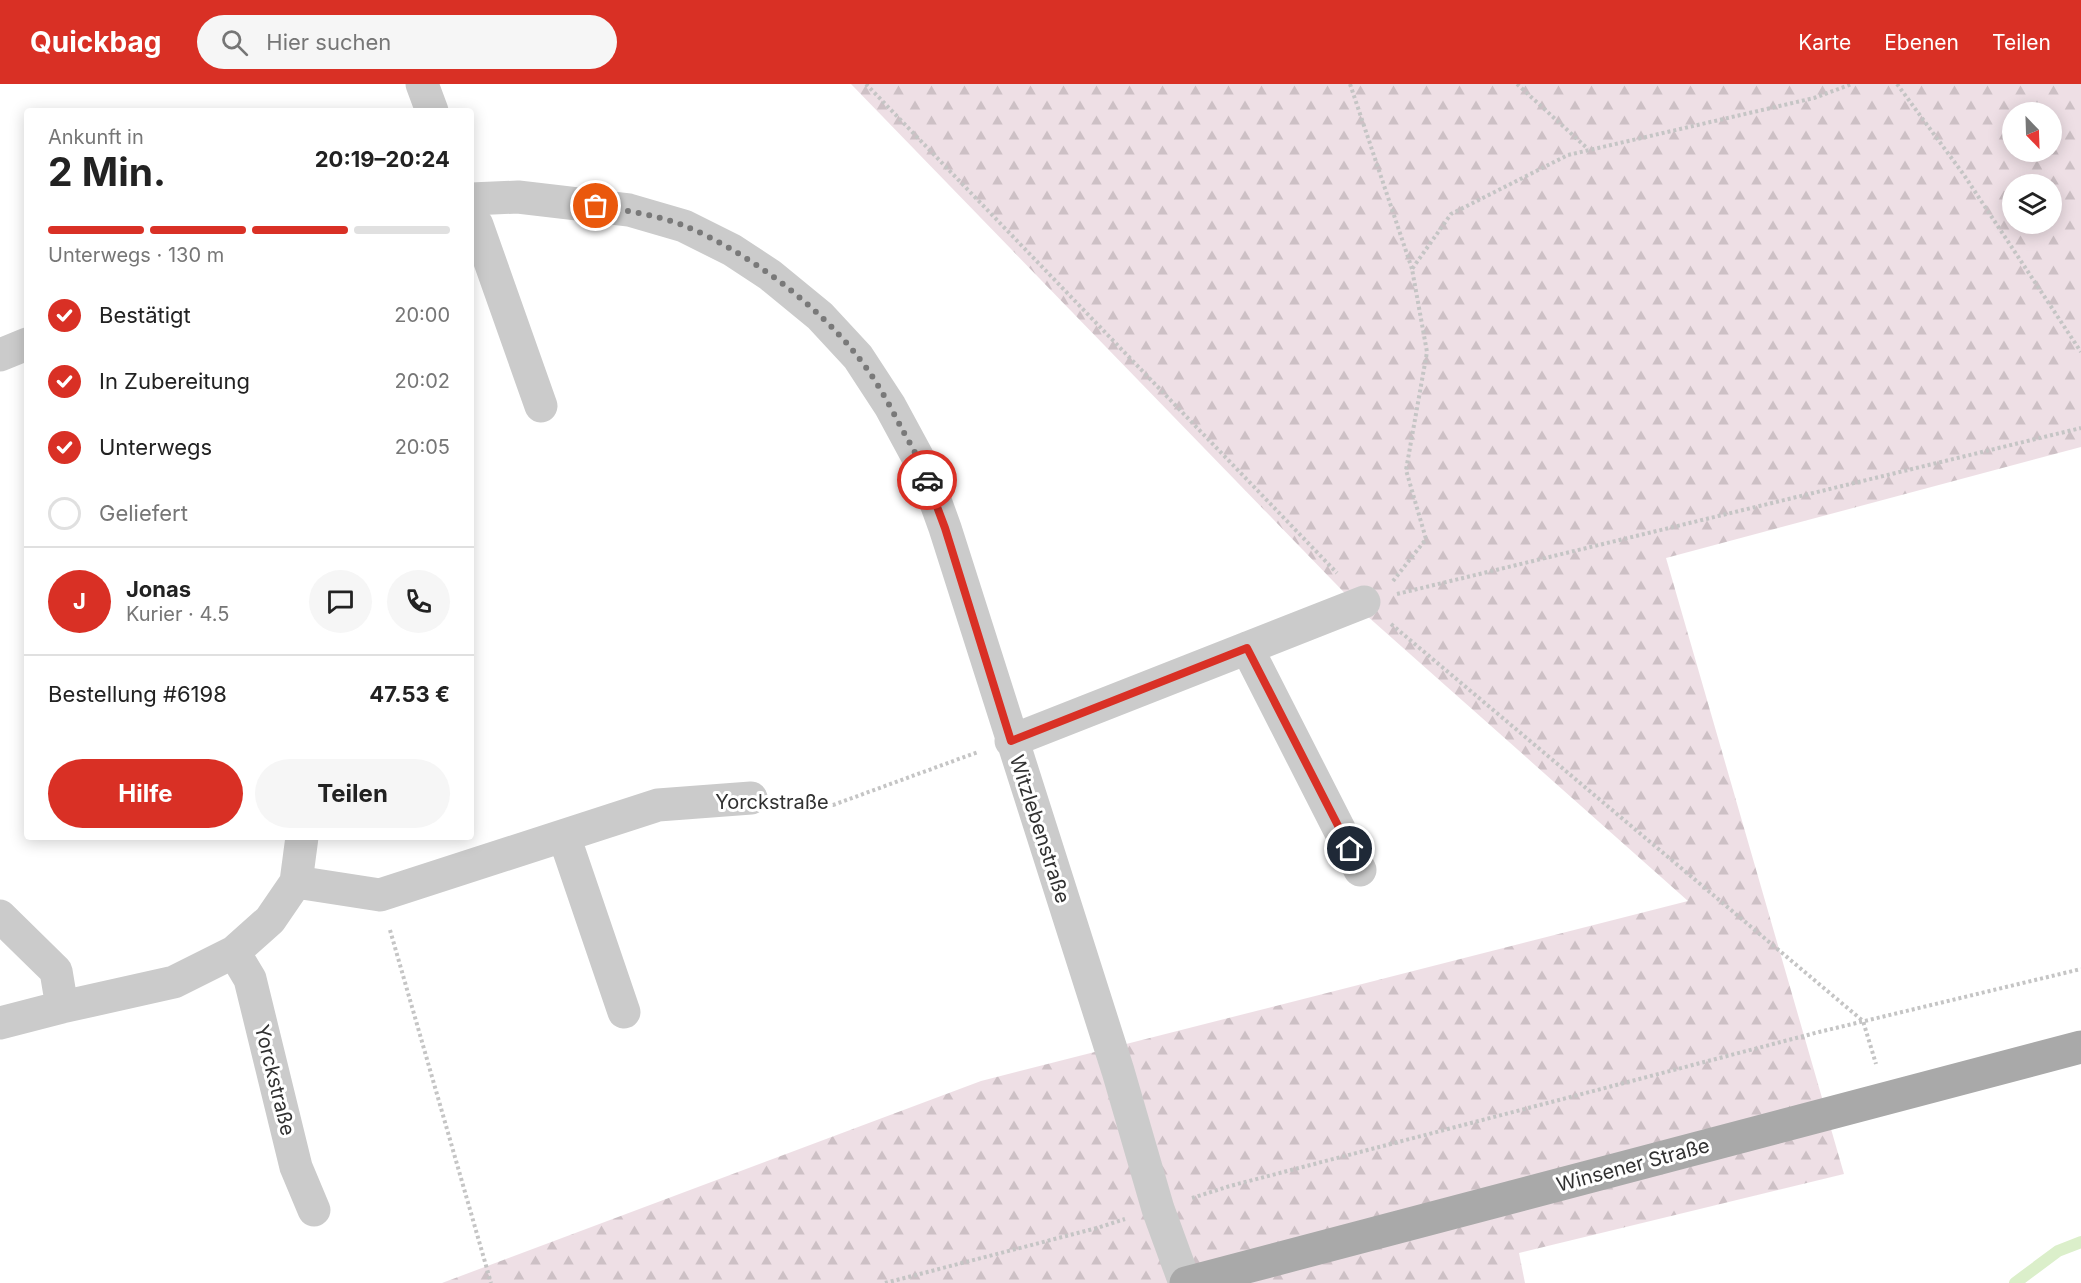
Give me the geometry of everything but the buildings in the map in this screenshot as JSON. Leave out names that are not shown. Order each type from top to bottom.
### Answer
[{"type":"main road","name":"Winsener Straße","points":[[1185,1283],[2081,1047]]},
{"type":"street","points":[[422,84],[431,108]]},
{"type":"street","name":"Witzlebenstraße","points":[[474,199],[518,197],[579,203],[628,210],[684,226],[732,250],[770,275],[820,316],[858,357],[890,406],[923,467],[945,528],[1118,1071],[1158,1209],[1185,1283]]},
{"type":"street","points":[[474,221],[541,406]]},
{"type":"street","points":[[0,355],[24,345]]},
{"type":"street","points":[[1011,741],[1372,600]]},
{"type":"street","points":[[1247,648],[1360,870]]},
{"type":"street","name":"Yorckstraße","points":[[296,882],[380,895],[658,805],[751,798]]},
{"type":"street","points":[[564,836],[624,1012]]},
{"type":"street","points":[[0,1023],[174,982],[234,952],[270,920],[296,882],[302,840]]},
{"type":"street","points":[[0,916],[56,971],[62,1007]]},
{"type":"street","name":"Yorckstraße","points":[[234,952],[250,979],[296,1167],[314,1210]]},
{"type":"path","points":[[866,84],[1372,600],[1863,1022]]},
{"type":"path","points":[[1350,84],[1412,269],[1427,352],[1406,470],[1426,539],[1372,600]]},
{"type":"path","points":[[1517,84],[1588,150]]},
{"type":"path","points":[[1412,269],[1451,214],[1568,155],[1814,98],[1852,84]]},
{"type":"path","points":[[1897,84],[1964,175],[2081,352]]},
{"type":"path","points":[[1372,600],[2081,428]]},
{"type":"path","name":"Yorckstraße","points":[[751,798],[833,805],[1011,741]]},
{"type":"path","points":[[380,895],[492,1283]]},
{"type":"path","points":[[885,1283],[1097,1228],[1242,1183],[1863,1022],[2081,969]]},
{"type":"green space","points":[[851,84],[2081,84],[2081,447],[1666,558],[1844,1174],[1519,1253],[1525,1283],[442,1283],[981,1081],[1688,901],[1366,615]]},
{"type":"waterway","points":[[2015,1283],[2058,1251],[2081,1242]]},
{"type":"way so far","points":[[596,206],[628,210],[684,226],[732,250],[770,275],[820,316],[858,357],[890,406],[923,467],[927,480]]},
{"type":"route","points":[[927,480],[945,528],[1011,741],[1247,648],[1350,849]]}]
